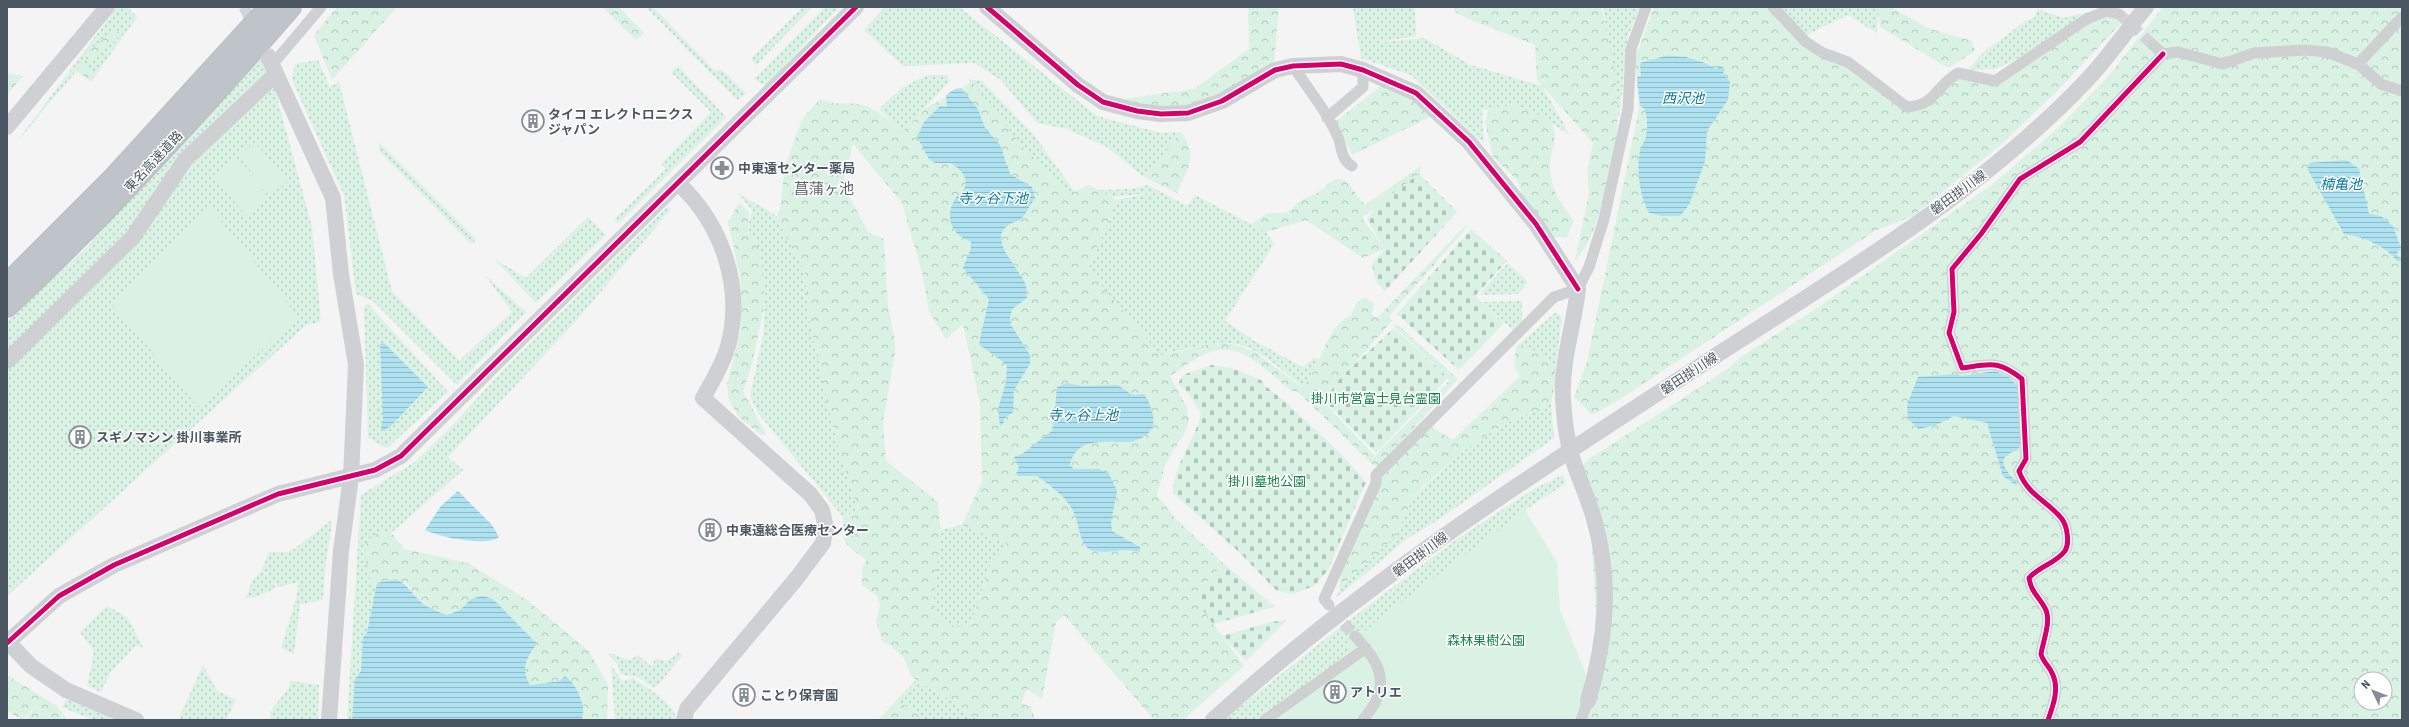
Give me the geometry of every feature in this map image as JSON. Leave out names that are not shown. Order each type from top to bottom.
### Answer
[{"type":"highway","name":"東名高速道路","points":[[7,284],[114,177],[269,7]]},
{"type":"highway","name":"東名高速道路","points":[[7,307],[122,194],[291,7]]},
{"type":"street","points":[[7,127],[107,7]]},
{"type":"street","points":[[7,361],[133,237],[185,160],[272,65],[320,7]]},
{"type":"street","points":[[136,720],[66,690],[31,666],[7,642],[59,596],[114,565],[278,494],[375,470],[401,456],[856,7]]},
{"type":"street","points":[[987,7],[1078,85],[1103,102],[1136,111],[1161,114],[1188,113],[1222,101],[1275,70],[1293,66],[1341,64],[1363,70],[1416,93],[1469,142],[1536,224],[1578,289]]},
{"type":"street","points":[[1581,720],[1598,666],[1605,632],[1604,576],[1594,519],[1570,450],[1563,399],[1565,349],[1578,289],[1589,267],[1604,219],[1628,109],[1631,49],[1646,7]]},
{"type":"street","points":[[1773,7],[1806,42],[1823,53],[1848,62],[1907,108],[1921,106],[1933,98],[1945,80],[1958,73],[1995,81],[2084,20],[2106,11],[2119,14]]},
{"type":"street","name":"磐田掛川線","points":[[1213,720],[1249,687],[1442,536],[1570,450],[1819,288],[1966,189],[2030,135],[2088,80],[2146,7]]},
{"type":"street","points":[[2358,64],[2402,17]]},
{"type":"street","points":[[2153,45],[2163,54]]},
{"type":"street","points":[[2048,720],[2054,704],[2055,686],[2053,674],[2041,654],[2048,619],[2046,609],[2030,588],[2029,578],[2035,571],[2058,560],[2066,549],[2067,531],[2062,519],[2040,500],[2022,480],[2019,471],[2026,459],[2022,379],[2007,367],[1992,364],[1962,368],[1949,333],[1954,312],[1952,269],[1981,234],[2020,179],[2080,142],[2163,54],[2178,52],[2223,64],[2254,53],[2305,50],[2327,52],[2358,64],[2381,84],[2402,90]]},
{"type":"street","points":[[272,65],[333,198],[341,274],[356,365],[351,477],[341,551],[329,720]]},
{"type":"street","points":[[1293,66],[1327,118],[1338,138],[1345,162],[1352,166]]},
{"type":"street","points":[[1327,118],[1363,87],[1363,70]]},
{"type":"street","points":[[678,184],[709,221],[728,261],[731,276],[733,312],[729,345],[703,398],[810,494],[822,510],[826,528],[823,543],[796,579],[687,708],[684,720]]},
{"type":"street","points":[[1329,606],[1324,599],[1376,484],[1376,475],[1554,298],[1578,289]]},
{"type":"street","points":[[1355,636],[1366,648],[1376,663],[1380,678],[1378,697],[1363,720]]},
{"type":"street","points":[[1266,720],[1366,648]]},
{"type":"green space","points":[[117,7],[127,7],[137,17],[91,82],[79,68],[16,143]]},
{"type":"green space","points":[[337,7],[397,7],[332,80],[314,35]]},
{"type":"green space","points":[[602,7],[619,7],[644,33],[636,40]]},
{"type":"green space","points":[[646,7],[653,7],[715,71],[722,70],[746,93],[737,100]]},
{"type":"green space","points":[[803,7],[812,7],[756,65],[751,59]]},
{"type":"green space","points":[[825,7],[839,7],[766,86],[754,79]]},
{"type":"green space","points":[[885,7],[959,7],[1097,116],[1161,133],[1181,132],[1144,177],[1107,147],[1067,129],[1037,123],[1001,80],[974,63],[903,66],[864,30]]},
{"type":"green space","points":[[1248,7],[1279,7],[1274,61],[1217,103],[1172,114],[1103,102],[1194,89],[1249,49]]},
{"type":"green space","points":[[1353,7],[1415,7],[1416,36],[1374,43],[1424,38],[1471,65],[1542,86],[1570,135],[1533,112],[1482,109],[1484,144],[1411,75],[1361,58]]},
{"type":"green space","points":[[1454,7],[1601,7],[1616,81],[1617,126],[1615,149],[1603,201],[1595,225],[1589,240],[1575,261],[1589,193],[1587,172],[1593,143],[1537,80],[1535,45],[1473,21],[1455,12]]},
{"type":"green space","points":[[1603,7],[1640,7],[1628,36],[1619,120]]},
{"type":"green space","points":[[1654,7],[1773,7],[1804,48],[1848,62],[1907,107],[1928,102],[1958,73],[1995,81],[2106,11],[2126,18],[2058,90],[2003,143],[1913,216],[1875,231],[1614,403],[1592,415],[1574,397],[1587,362],[1639,109],[1635,59]]},
{"type":"green space","points":[[1781,7],[1878,7],[1877,33],[1848,15],[1802,37],[1778,12]]},
{"type":"green space","points":[[1877,7],[1891,7],[1928,28],[1972,41],[1975,51],[1948,68],[1880,27]]},
{"type":"green space","points":[[2163,7],[2402,7],[2402,720],[1486,720],[1560,614],[1589,686],[1599,666],[1589,495],[1580,468],[1589,459],[1729,368],[1741,357],[1817,308],[1993,184],[2058,128],[2107,78]]},
{"type":"green space","points":[[2038,9],[2063,18],[2093,11],[2037,50],[1995,69],[1968,70],[1984,52],[2027,20],[2034,18]]},
{"type":"green space","points":[[116,32],[122,32],[122,35],[90,62],[84,55],[108,35]]},
{"type":"green space","points":[[259,52],[267,73],[130,234],[7,355],[7,322],[85,249]]},
{"type":"green space","points":[[318,60],[330,87],[339,82],[392,291],[459,361],[512,312],[485,275],[526,312],[457,385],[373,301],[356,294],[344,195],[292,80],[295,64]]},
{"type":"green space","points":[[81,63],[93,69],[90,81],[76,71]]},
{"type":"green space","points":[[678,66],[726,117],[618,224],[614,220],[666,169],[661,164],[711,112],[671,72]]},
{"type":"green space","points":[[7,73],[23,76],[7,95]]},
{"type":"green space","points":[[927,75],[947,75],[950,81],[902,132],[879,109],[903,87]]},
{"type":"green space","points":[[968,79],[982,81],[1034,135],[1074,191],[1131,189],[1148,185],[1187,206],[1195,195],[1266,232],[1274,244],[1225,321],[1256,342],[1303,367],[1315,357],[1319,361],[1305,384],[1302,386],[1263,356],[1237,344],[1208,344],[1160,355],[1088,270],[1117,200],[1152,193],[1091,199],[1061,188],[1025,150]]},
{"type":"green space","points":[[972,82],[1025,150],[1060,186],[1067,190],[1074,191],[1080,190],[1089,185],[1117,200],[1088,270],[1161,355],[1220,342],[1236,345],[1255,352],[1302,387],[1315,369],[1335,328],[1351,315],[1356,304],[1364,297],[1374,304],[1372,315],[1377,318],[1467,224],[1462,233],[1389,316],[1392,321],[1322,400],[1375,456],[1450,380],[1392,324],[1398,325],[1458,379],[1380,465],[1373,465],[1297,391],[1292,391],[1264,368],[1244,355],[1233,351],[1222,350],[1210,352],[1194,360],[1170,376],[1187,408],[1189,421],[1186,430],[1165,465],[1157,495],[1175,518],[1224,564],[1193,596],[1244,666],[1183,720],[1154,720],[1064,615],[1056,622],[1042,699],[1027,689],[1021,703],[1031,707],[1035,720],[977,720],[956,704],[912,677],[903,657],[890,645],[883,642],[876,621],[880,605],[877,596],[862,585],[862,567],[867,560],[853,550],[846,543],[844,538],[843,517],[858,510],[838,448],[820,369],[809,317],[805,272],[774,214],[776,217],[780,208],[785,167],[802,119],[820,99],[831,103],[861,104],[866,106],[885,117],[902,132],[926,108]],"holes":[[[853,144],[902,203],[922,272],[929,312],[946,339],[963,324],[980,403],[982,481],[962,525],[1007,544],[992,560],[970,626],[944,625],[933,602],[941,535],[938,502],[886,461],[883,421],[895,353],[895,340],[888,307],[884,239],[868,232],[843,184]]]},
{"type":"green space","points":[[274,86],[312,227],[321,322],[306,325],[7,596],[7,371],[29,350],[183,173]]},
{"type":"green space","points":[[1381,86],[1405,95],[1432,116],[1352,155],[1336,121]]},
{"type":"green space","points":[[1515,105],[1540,115],[1553,125],[1554,140],[1550,173],[1558,198],[1574,220],[1567,237],[1555,237],[1541,246],[1517,180],[1493,157],[1485,122],[1489,109]]},
{"type":"green space","points":[[1181,132],[1189,148],[1190,162],[1177,193],[1144,177]]},
{"type":"green space","points":[[255,142],[288,181],[271,195],[238,156]]},
{"type":"green space","points":[[379,142],[477,240],[471,244],[379,151]]},
{"type":"green space","points":[[236,157],[269,198],[246,215],[212,176]]},
{"type":"green space","points":[[1422,165],[1419,174],[1362,218],[1385,249],[1363,258],[1306,220],[1266,232],[1251,224],[1268,213],[1286,213],[1302,200],[1317,193],[1335,179],[1345,180],[1365,205]]},
{"type":"green space","points":[[1419,174],[1457,212],[1385,291],[1376,282],[1372,264],[1385,249],[1367,219],[1378,204]]},
{"type":"green space","points":[[738,193],[774,214],[805,272],[809,317],[838,448],[858,510],[843,517],[759,414],[750,396],[763,336],[765,304],[760,251],[748,228],[752,210]]},
{"type":"green space","points":[[739,203],[749,211],[748,228],[760,251],[765,304],[751,368],[743,391],[766,434],[761,435],[738,416],[729,400],[727,385],[741,329],[740,275],[728,222]]},
{"type":"green space","points":[[208,205],[299,317],[198,407],[113,305]]},
{"type":"green space","points":[[667,207],[672,208],[575,322],[448,457],[463,470],[391,533],[377,533],[371,584],[377,583],[367,633],[363,637],[361,671],[355,679],[352,720],[347,720],[361,495],[416,461],[452,426],[505,368]]},
{"type":"green space","points":[[588,217],[606,235],[536,303],[493,258],[526,278]]},
{"type":"green space","points":[[1471,229],[1507,261],[1475,296],[1504,323],[1459,370],[1397,314]]},
{"type":"green space","points":[[1508,263],[1528,282],[1518,294],[1479,295]]},
{"type":"green space","points":[[1522,301],[1522,321],[1513,330],[1482,302]]},
{"type":"green space","points":[[368,304],[448,392],[387,448],[368,438],[364,307]]},
{"type":"green space","points":[[1556,312],[1562,317],[1555,372],[1544,354],[1516,347]]},
{"type":"green space","name":"掛川市営富士見台霊園","points":[[1394,328],[1448,378],[1376,453],[1324,400],[1342,376]]},
{"type":"green space","points":[[1522,346],[1544,354],[1557,375],[1551,404],[1512,420],[1472,444],[1423,486],[1413,497],[1396,536],[1339,589],[1342,567],[1379,476],[1431,427],[1453,440],[1520,376],[1514,366],[1516,347]]},
{"type":"green space","name":"掛川墓地公園","points":[[1211,365],[1232,368],[1263,381],[1264,385],[1287,403],[1341,454],[1366,482],[1328,570],[1314,586],[1292,594],[1276,590],[1239,552],[1173,493],[1177,472],[1201,413],[1188,393],[1178,384],[1183,375]]},
{"type":"green space","points":[[1551,404],[1554,438],[1444,516],[1408,538],[1336,598],[1341,587],[1396,536],[1413,497],[1472,444],[1512,420]]},
{"type":"green space","points":[[1563,475],[1566,483],[1525,510],[1363,720],[1226,720],[1241,706],[1343,625],[1453,542],[1534,489]]},
{"type":"green space","name":"森林果樹公園","points":[[1525,510],[1557,562],[1560,610],[1592,689],[1581,720],[1264,720],[1351,658],[1346,646],[1386,614],[1355,636]]},
{"type":"green space","points":[[330,521],[332,524],[326,561],[323,600],[300,604],[294,654],[281,648],[296,599],[299,582],[278,587],[271,580],[276,588],[256,597],[246,598],[252,581],[260,572],[270,576],[261,571],[269,552],[287,552],[293,550]]},
{"type":"green space","points":[[962,525],[1007,544],[992,560],[970,626],[944,625],[933,602],[939,530]]},
{"type":"green space","points":[[377,533],[391,533],[405,549],[468,563],[527,600],[589,651],[608,685],[607,720],[582,720],[583,716],[566,676],[560,681],[530,685],[524,676],[527,656],[471,599],[460,610],[447,615],[432,610],[417,598],[407,584],[396,579],[371,584],[365,555],[367,541]]},
{"type":"green space","points":[[1224,564],[1275,607],[1213,624],[1193,596]]},
{"type":"green space","points":[[107,606],[127,617],[143,647],[135,646],[110,673],[101,692],[87,686],[94,651],[80,632]]},
{"type":"green space","points":[[1287,620],[1246,661],[1222,636],[1271,622]]},
{"type":"green space","points":[[680,652],[682,656],[657,686],[652,687],[638,677],[620,674],[618,665],[607,653],[630,660],[638,655],[652,667],[655,658],[666,661]]},
{"type":"green space","points":[[203,665],[217,691],[236,700],[226,720],[178,720]]},
{"type":"green space","points":[[611,666],[623,681],[633,678],[659,696],[670,707],[677,720],[615,720]]},
{"type":"green space","points":[[7,675],[57,706],[68,720],[25,720],[38,704],[22,720],[7,711]]},
{"type":"green space","points":[[916,680],[956,704],[977,720],[925,720],[897,700]]},
{"type":"green space","points":[[291,681],[319,685],[318,720],[271,720],[270,712],[288,689]]},
{"type":"green space","points":[[66,699],[110,717],[108,720],[93,720],[62,707]]},
{"type":"green space","points":[[897,700],[925,720],[878,720]]},
{"type":"water","name":"西沢池","points":[[1665,56],[1679,56],[1691,59],[1717,69],[1719,65],[1725,69],[1723,73],[1730,82],[1728,100],[1707,131],[1705,161],[1689,205],[1680,216],[1662,216],[1649,213],[1641,191],[1638,166],[1640,149],[1647,134],[1647,119],[1645,109],[1640,106],[1637,77],[1641,76],[1640,63]]},
{"type":"water","name":"寺ヶ谷下池","points":[[961,88],[978,109],[985,128],[1000,145],[1010,174],[1032,187],[1035,198],[1021,220],[1009,225],[1002,232],[1001,239],[1008,257],[1026,285],[1027,298],[1012,309],[1010,317],[1011,325],[1030,355],[1030,364],[1014,390],[1013,412],[1004,419],[1004,422],[1000,426],[998,409],[1006,382],[1007,365],[979,344],[989,299],[963,268],[971,248],[971,242],[956,233],[950,220],[953,203],[959,194],[964,190],[966,181],[964,175],[951,163],[935,163],[929,159],[917,137],[924,122],[940,106],[947,107],[946,95],[955,89]]},
{"type":"water","name":"楠亀池","points":[[2347,160],[2359,169],[2369,214],[2381,216],[2393,226],[2401,248],[2397,253],[2398,257],[2402,258],[2402,261],[2397,261],[2380,246],[2366,239],[2344,234],[2308,170],[2309,163]]},
{"type":"water","points":[[384,343],[428,387],[393,424],[384,431],[381,428],[383,420],[380,344]]},
{"type":"water","points":[[1995,371],[2009,377],[2018,386],[2023,438],[2018,450],[2010,453],[2003,461],[2009,474],[2018,484],[2016,485],[2003,476],[1987,423],[1954,416],[1936,425],[1919,429],[1908,419],[1907,405],[1918,377],[1957,374],[1961,376]]},
{"type":"water","name":"寺ヶ谷上池","points":[[1066,383],[1082,386],[1118,385],[1132,395],[1144,394],[1150,406],[1153,424],[1147,434],[1130,442],[1103,442],[1086,445],[1073,455],[1070,465],[1074,469],[1099,469],[1109,474],[1117,491],[1111,522],[1112,531],[1140,547],[1140,552],[1128,550],[1100,552],[1089,549],[1083,541],[1075,515],[1064,498],[1037,476],[1018,476],[1016,474],[1019,467],[1014,457],[1022,454],[1053,430],[1057,387]]},
{"type":"water","points":[[458,491],[492,525],[499,537],[493,540],[484,541],[463,540],[425,530],[441,506]]},
{"type":"water","points":[[396,579],[405,585],[424,604],[447,615],[460,610],[471,599],[482,596],[493,599],[537,644],[530,653],[525,668],[525,674],[530,685],[560,681],[565,676],[573,684],[580,695],[583,708],[582,720],[352,720],[355,679],[361,671],[363,637],[367,633],[377,583]]},
{"type":"tunnel","points":[[244,7],[254,28]]},
{"type":"tunnel","points":[[2119,14],[2153,45]]},
{"type":"tunnel","points":[[1333,611],[1355,636]]},
{"type":"cycle path","points":[[7,643],[59,596],[114,565],[278,494],[375,470],[401,456],[856,7]]},
{"type":"cycle path","points":[[987,7],[1078,85],[1103,102],[1137,111],[1161,114],[1188,113],[1222,101],[1275,70],[1293,66],[1341,64],[1363,70],[1416,93],[1469,142],[1536,224],[1578,289]]},
{"type":"cycle path","points":[[2048,720],[2054,703],[2056,691],[2051,671],[2041,654],[2048,618],[2043,604],[2033,591],[2029,578],[2037,571],[2057,559],[2067,548],[2068,539],[2062,519],[2032,492],[2019,471],[2026,459],[2022,379],[2000,366],[1980,365],[1962,368],[1949,333],[1954,312],[1952,269],[1981,234],[2020,179],[2080,142],[2163,54]]},
{"type":"place","name":"タイコ エレクトロニクス ジャパン","points":[[533,121]]},
{"type":"place","name":"中東遠センター薬局","points":[[722,168]]},
{"type":"place","name":"スギノマシン 掛川事業所","points":[[80,437]]},
{"type":"place","name":"中東遠総合医療センター","points":[[710,530]]},
{"type":"place","name":"アトリエ","points":[[1335,692]]},
{"type":"place","name":"ことり保育園","points":[[744,695]]},
{"type":"district","name":"菖蒲ヶ池","points":[[824,189]]}]
